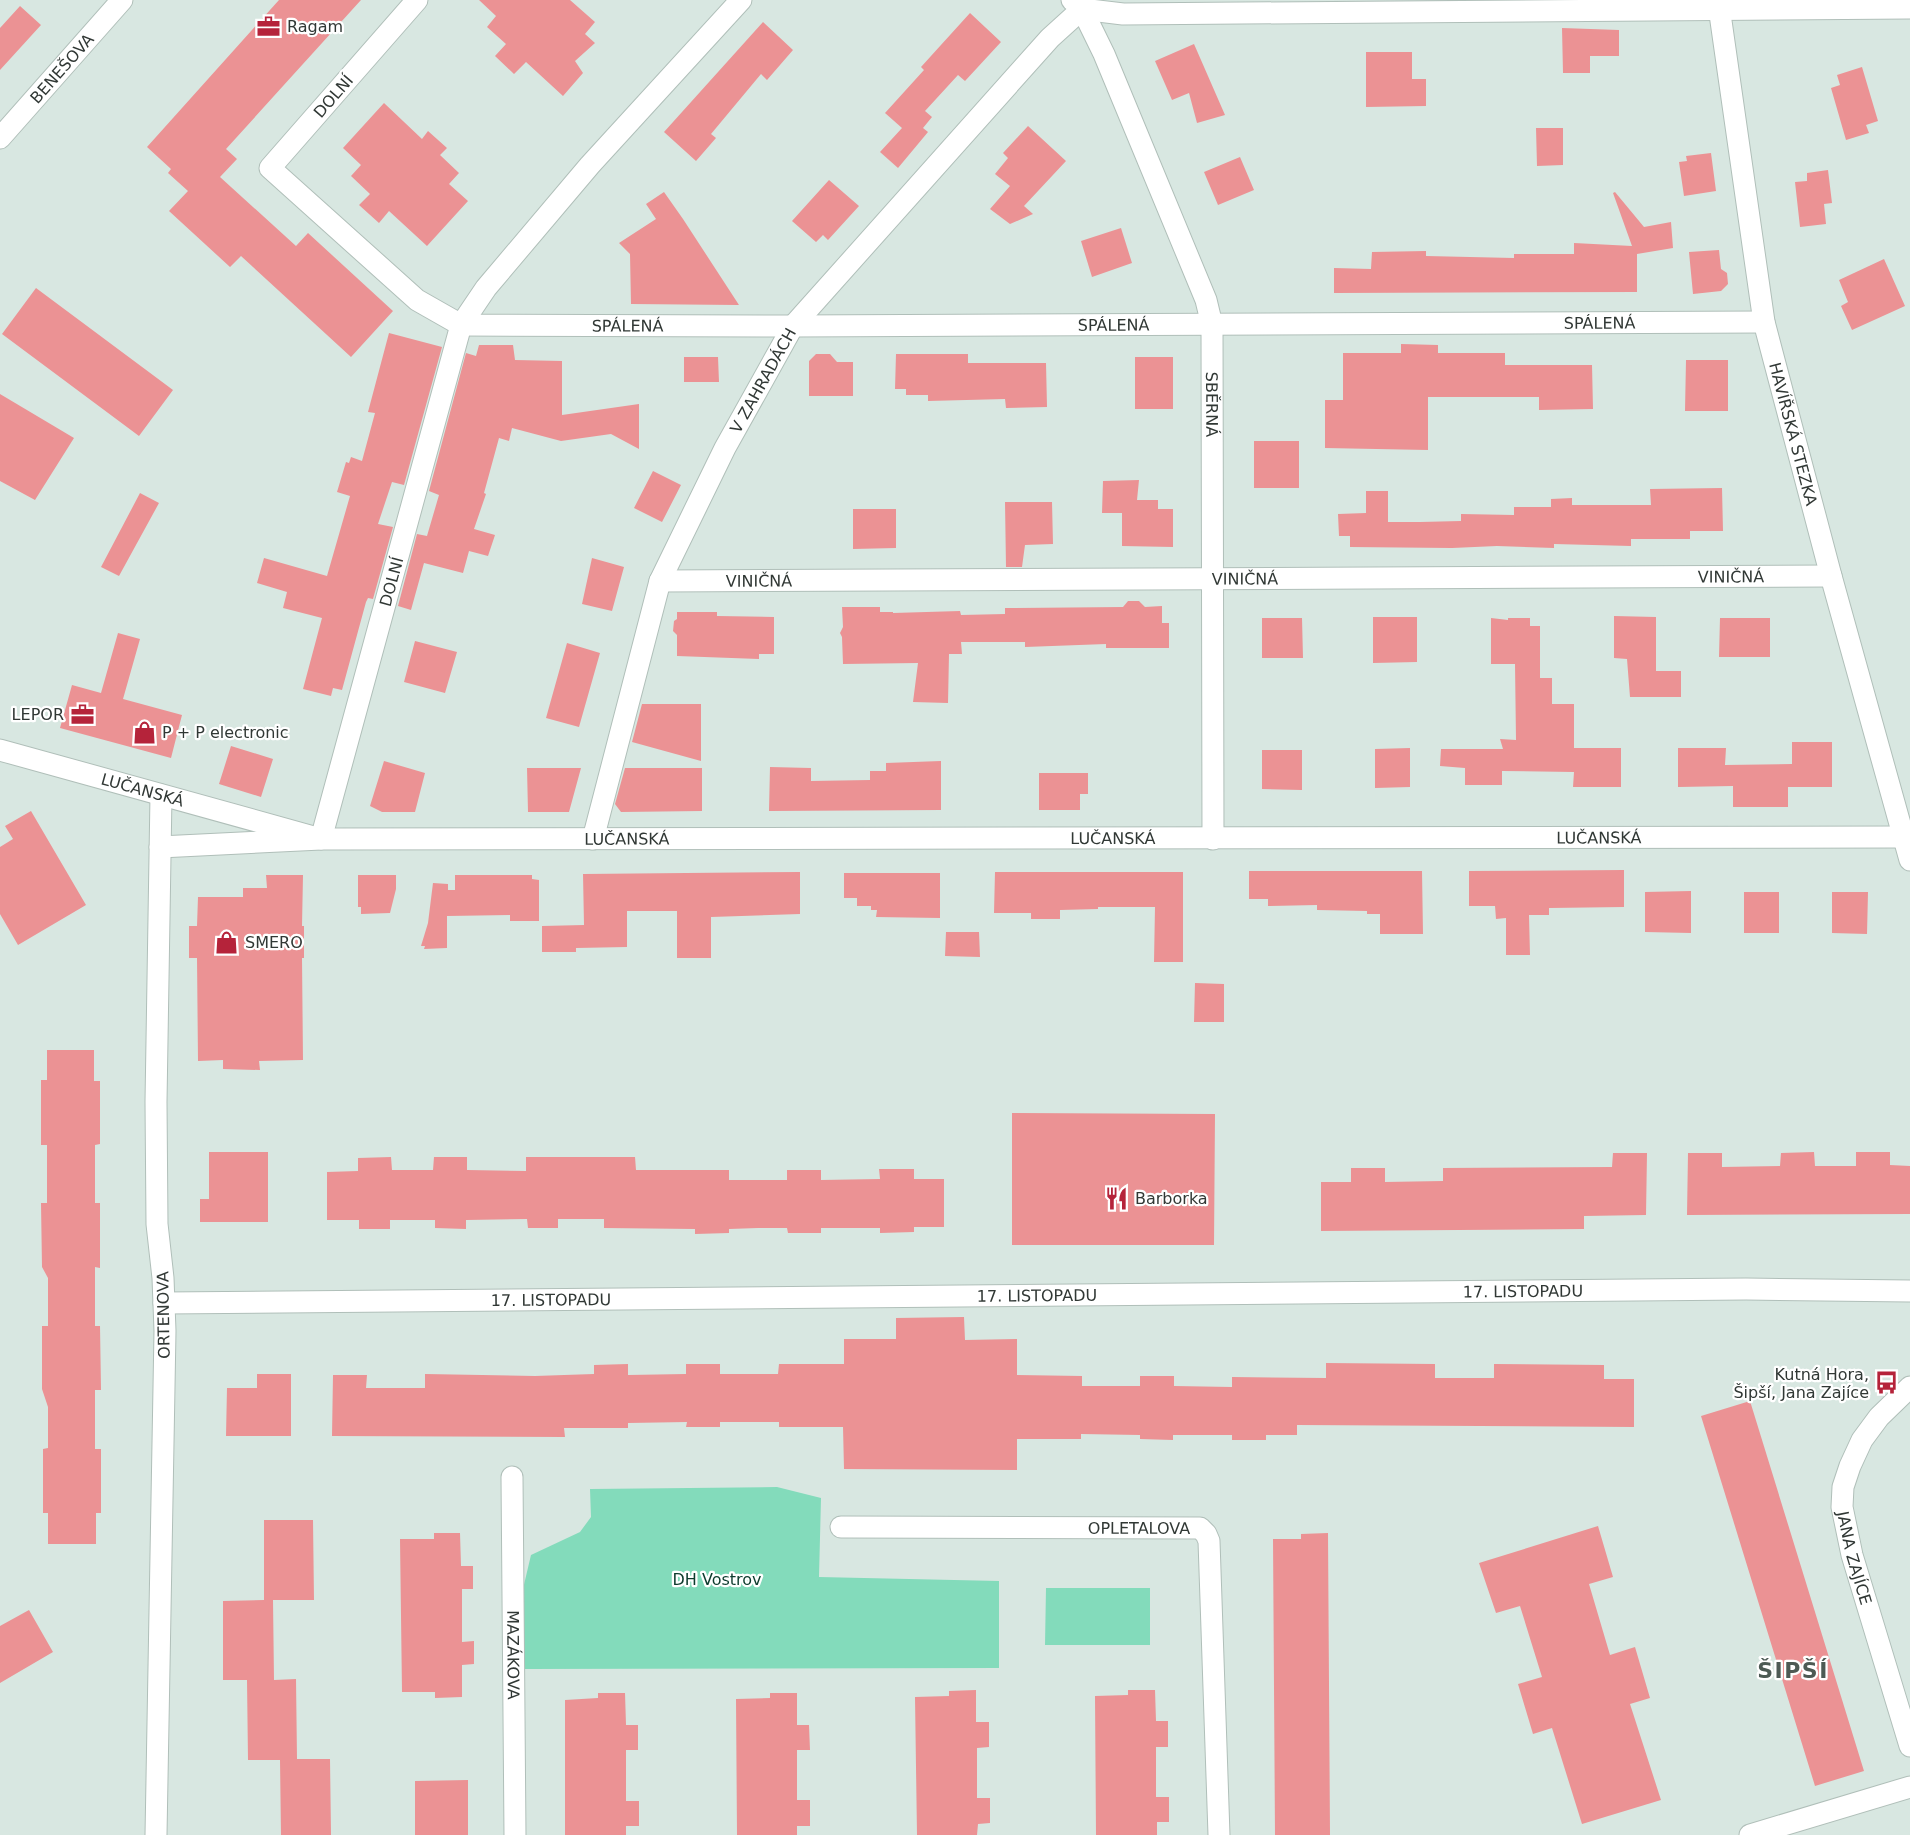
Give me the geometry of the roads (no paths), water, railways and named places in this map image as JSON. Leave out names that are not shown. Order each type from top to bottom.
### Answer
[{"type":"street","name":"BENEŠOVA","points":[[0,138],[122,0]]},
{"type":"street","name":"DOLNÍ","points":[[417,0],[270,168],[417,300],[461,325]]},
{"type":"street","name":"DOLNÍ","points":[[321,839],[461,325],[486,288],[590,165],[741,0]]},
{"type":"street","points":[[1077,4],[1123,14],[1718,4],[1910,8]]},
{"type":"street","name":"SBĚRNÁ","points":[[1077,4],[1104,54],[1206,300],[1212,325],[1213,839]]},
{"type":"street","name":"V ZAHRADÁCH","points":[[593,839],[660,581],[725,448],[793,326],[1050,38],[1077,4]]},
{"type":"street","name":"HAVÍŘSKÁ STEZKA","points":[[1718,4],[1764,322],[1831,576],[1910,860]]},
{"type":"street","name":"SPÁLENÁ","points":[[461,325],[1764,322]]},
{"type":"street","name":"VINIČNÁ","points":[[660,581],[1831,576]]},
{"type":"street","name":"LUČANSKÁ","points":[[0,750],[321,839]]},
{"type":"street","name":"ORTENOVA","points":[[156,1835],[162,1565],[164,1303],[157,1224],[156,1102],[161,795]]},
{"type":"street","name":"LUČANSKÁ","points":[[160,847],[321,839],[1904,837]]},
{"type":"street","name":"17. LISTOPADU","points":[[164,1303],[1746,1289],[1910,1291]]},
{"type":"street","name":"JANA ZAJÍCE","points":[[1910,1387],[1879,1417],[1863,1440],[1843,1486],[1842,1507],[1852,1556],[1910,1746]]},
{"type":"street","name":"MAZÁKOVA","points":[[512,1477],[515,1835]]},
{"type":"street","name":"OPLETALOVA","points":[[841,1527],[1200,1528],[1209,1541],[1219,1835]]},
{"type":"street","points":[[1750,1835],[1910,1787]]},
{"type":"place","name":"Ragam","points":[[269,26]]},
{"type":"place","name":"LEPOR","points":[[82,714]]},
{"type":"place","name":"P + P electronic","points":[[144,732]]},
{"type":"place","name":"SMERO","points":[[227,942]]},
{"type":"place","name":"Barborka","points":[[1117,1198]]},
{"type":"place","name":"Kutná Hora, Šipší, Jana Zajíce","points":[[1887,1383]]},
{"type":"district","name":"ŠIPŠÍ","points":[[1793,1670]]},
{"type":"park label","name":"DH Vostrov","points":[[717,1579]]}]
